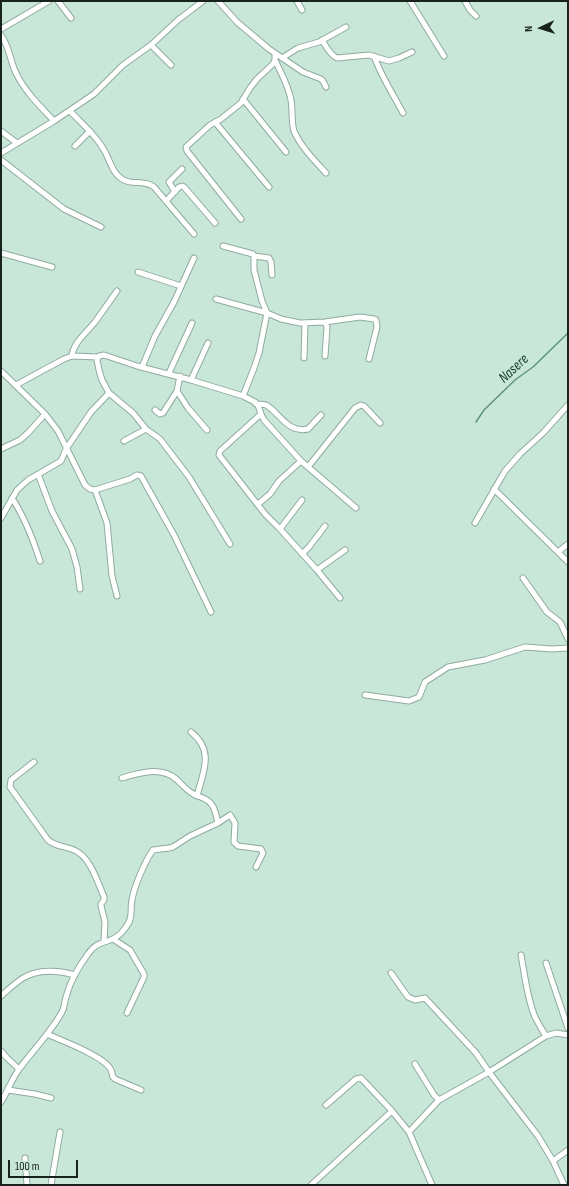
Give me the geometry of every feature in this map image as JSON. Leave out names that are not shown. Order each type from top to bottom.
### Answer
[{"type":"street","points":[[1,29],[49,1]]},
{"type":"street","points":[[58,1],[71,18]]},
{"type":"street","points":[[1,153],[70,111],[94,94],[123,65],[203,1]]},
{"type":"street","points":[[218,1],[237,22],[275,54],[303,72],[321,78],[326,87]]},
{"type":"street","points":[[297,1],[302,10]]},
{"type":"street","points":[[410,1],[444,56]]},
{"type":"street","points":[[465,1],[470,10],[476,16]]},
{"type":"street","points":[[282,58],[298,48],[313,44],[346,27]]},
{"type":"street","points":[[1,35],[7,46],[17,76],[28,92],[54,121]]},
{"type":"street","points":[[322,40],[331,54],[336,58],[369,55],[389,61],[412,52]]},
{"type":"street","points":[[151,44],[171,65]]},
{"type":"street","points":[[275,54],[275,60],[291,101],[293,126],[296,136],[326,173]]},
{"type":"street","points":[[374,56],[387,86],[403,113]]},
{"type":"street","points":[[241,219],[186,149],[186,147],[210,125],[221,119],[238,105],[257,79],[273,64],[275,60]]},
{"type":"street","points":[[243,99],[286,152]]},
{"type":"street","points":[[70,111],[90,131],[104,150],[114,170],[122,180],[149,183],[194,234]]},
{"type":"street","points":[[215,122],[269,187]]},
{"type":"street","points":[[1,131],[17,143]]},
{"type":"street","points":[[75,146],[90,131]]},
{"type":"street","points":[[1,160],[64,209],[101,227]]},
{"type":"street","points":[[175,192],[168,182],[182,169]]},
{"type":"street","points":[[166,201],[180,186],[184,187],[215,223]]},
{"type":"street","points":[[224,246],[253,254],[254,256],[269,258],[271,262],[272,275]]},
{"type":"street","points":[[1,253],[52,268]]},
{"type":"street","points":[[243,396],[254,368],[267,313],[262,301],[254,270],[254,256]]},
{"type":"street","points":[[142,367],[155,336],[174,302],[194,258]]},
{"type":"street","points":[[138,272],[181,286]]},
{"type":"street","points":[[72,356],[75,345],[94,323],[117,291]]},
{"type":"street","points":[[216,299],[267,313],[281,319],[305,323],[360,317],[376,320],[377,327],[369,359]]},
{"type":"street","points":[[324,356],[327,328],[325,322]]},
{"type":"street","points":[[169,373],[192,323]]},
{"type":"street","points":[[304,358],[305,323]]},
{"type":"street","points":[[191,380],[208,342]]},
{"type":"street","points":[[16,385],[72,356],[98,357],[104,355],[142,367],[180,376],[243,396],[256,404],[266,406],[290,426],[308,429],[321,415]]},
{"type":"street","points":[[98,357],[97,360],[102,380],[109,393],[133,413],[146,429],[160,439],[189,477],[230,544]]},
{"type":"street","points":[[1,371],[45,414],[58,431],[85,485],[90,489],[95,490],[130,479],[137,475],[141,476],[174,535],[211,612]]},
{"type":"street","points":[[155,410],[160,414],[163,413],[177,391],[180,376]]},
{"type":"street","points":[[177,391],[188,408],[207,430]]},
{"type":"street","points":[[1,518],[17,490],[28,480],[61,461],[66,449],[91,412],[109,393]]},
{"type":"street","points":[[256,404],[264,420],[301,461],[356,508]]},
{"type":"street","points":[[308,467],[355,408],[361,405],[364,406],[380,423]]},
{"type":"street","points":[[475,523],[505,471],[520,454],[543,433],[568,405]]},
{"type":"street","points":[[1,449],[20,440],[45,414]]},
{"type":"street","points":[[261,414],[219,453],[265,514],[317,570],[340,598]]},
{"type":"street","points":[[124,441],[146,429]]},
{"type":"street","points":[[258,504],[270,494],[279,481],[301,461]]},
{"type":"street","points":[[38,474],[52,511],[72,548],[77,567],[80,589]]},
{"type":"street","points":[[494,489],[568,562]]},
{"type":"street","points":[[95,490],[107,523],[112,576],[117,596]]},
{"type":"street","points":[[12,498],[32,535],[40,561]]},
{"type":"street","points":[[280,529],[302,500]]},
{"type":"street","points":[[302,554],[325,526]]},
{"type":"street","points":[[558,552],[568,544]]},
{"type":"street","points":[[317,570],[346,550]]},
{"type":"street","points":[[523,578],[547,612],[560,622],[568,639]]},
{"type":"street","points":[[365,695],[409,701],[419,697],[425,682],[448,667],[485,660],[525,647],[552,649],[568,648]]},
{"type":"street","points":[[191,732],[201,742],[206,761],[197,796]]},
{"type":"street","points":[[34,762],[11,780],[10,787],[48,840],[56,845],[77,851],[91,867],[104,898],[101,906],[105,922],[104,941]]},
{"type":"street","points":[[122,778],[150,772],[165,773],[174,777],[188,791],[206,799],[212,804],[218,823]]},
{"type":"street","points":[[1,1102],[19,1069],[47,1034],[64,1009],[66,997],[75,975],[87,954],[104,941],[113,939],[130,922],[131,901],[135,888],[153,850],[169,848],[218,823],[230,815],[235,823],[234,842],[238,846],[261,849],[263,853],[256,868]]},
{"type":"street","points":[[113,939],[130,950],[144,974],[127,1013]]},
{"type":"street","points":[[521,955],[533,1011],[546,1036]]},
{"type":"street","points":[[546,963],[568,1028]]},
{"type":"street","points":[[1,996],[17,983],[34,973],[56,971],[75,975]]},
{"type":"street","points":[[390,973],[408,997],[415,1000],[425,998],[476,1053],[488,1072],[538,1136],[553,1161],[564,1185]]},
{"type":"street","points":[[47,1034],[94,1056],[109,1066],[115,1079],[141,1090]]},
{"type":"street","points":[[409,1132],[439,1100],[546,1036],[556,1034],[568,1035]]},
{"type":"street","points":[[1,1051],[19,1069]]},
{"type":"street","points":[[415,1064],[434,1095],[439,1100]]},
{"type":"street","points":[[326,1106],[358,1078],[361,1078],[392,1111],[409,1132],[432,1185]]},
{"type":"street","points":[[8,1090],[51,1098]]},
{"type":"street","points":[[311,1185],[392,1111]]},
{"type":"street","points":[[51,1185],[60,1132]]},
{"type":"street","points":[[553,1161],[568,1150]]},
{"type":"street","points":[[25,1158],[27,1185]]},
{"type":"waterway","name":"Nasere","points":[[476,422],[484,410],[515,380],[533,367],[568,333]]}]
